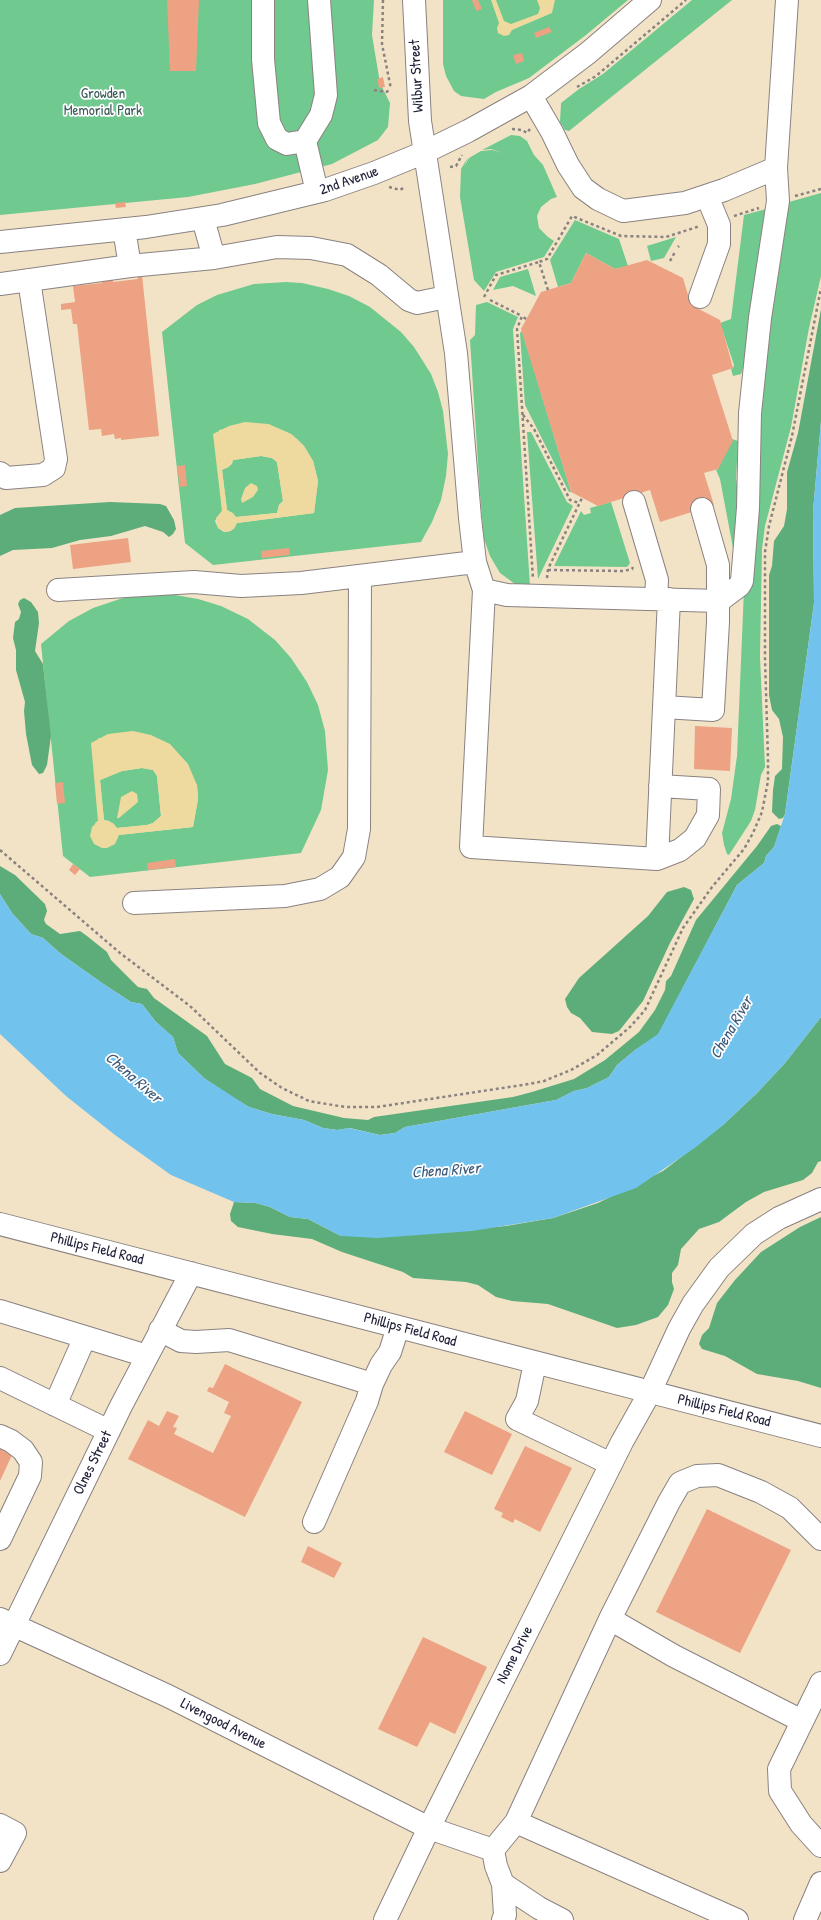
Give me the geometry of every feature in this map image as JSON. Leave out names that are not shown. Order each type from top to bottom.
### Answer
[{"type":"street","points":[[263,0],[263,59],[269,123],[277,138],[287,144],[305,141]]},
{"type":"street","points":[[317,192],[305,141],[321,115],[326,96],[319,0]]},
{"type":"street","name":"Wilbur Street","points":[[414,0],[418,97],[446,296],[456,353],[475,562],[484,590]]},
{"type":"street","name":"2nd Avenue","points":[[0,242],[203,218],[275,203],[317,192],[374,173],[425,152],[474,128],[531,96],[588,53],[650,0]]},
{"type":"street","points":[[660,786],[709,789],[708,815],[695,838],[680,850],[657,858],[471,848],[484,590],[507,595],[719,601],[739,586],[742,580],[748,508],[750,413],[760,318],[778,201],[776,168],[787,0]]},
{"type":"street","points":[[531,96],[552,132],[568,165],[583,188],[598,200],[623,211],[685,203],[707,196],[776,168]]},
{"type":"street","points":[[700,297],[719,244],[719,225],[707,196]]},
{"type":"street","points":[[203,218],[214,258]]},
{"type":"street","points":[[124,228],[130,266]]},
{"type":"street","points":[[0,284],[130,266],[214,258],[277,247],[311,248],[347,255],[380,275],[409,300],[417,303],[446,296]]},
{"type":"street","points":[[0,473],[6,478],[43,474],[54,468],[56,459],[29,280]]},
{"type":"street","points":[[634,502],[662,599],[664,707],[657,858]]},
{"type":"street","points":[[664,707],[713,710],[719,601],[718,565],[702,508]]},
{"type":"street","points":[[58,590],[194,582],[248,586],[301,583],[475,562]]},
{"type":"street","points":[[134,903],[285,896],[320,889],[340,877],[354,857],[359,829],[360,576]]},
{"type":"street","name":"Nome Drive","points":[[385,1920],[429,1828],[611,1464],[650,1392],[679,1329],[697,1299],[719,1268],[754,1234],[779,1218],[821,1199]]},
{"type":"street","name":"Phillips Field Road","points":[[0,1224],[821,1436]]},
{"type":"street","name":"Olnes Street","points":[[0,1654],[7,1622],[109,1431],[160,1330],[192,1273]]},
{"type":"street","points":[[0,1312],[147,1356]]},
{"type":"street","points":[[314,1522],[367,1401],[372,1384],[381,1365],[390,1352],[398,1327]]},
{"type":"street","points":[[160,1330],[181,1341],[196,1342],[229,1340],[372,1384]]},
{"type":"street","points":[[55,1405],[85,1337]]},
{"type":"street","points":[[535,1363],[528,1401],[517,1419],[611,1464]]},
{"type":"street","points":[[0,1378],[109,1431]]},
{"type":"street","points":[[0,1436],[11,1441],[23,1450],[30,1462],[30,1476],[0,1539]]},
{"type":"street","points":[[503,1920],[503,1884],[496,1866],[493,1850],[516,1822],[610,1619],[680,1483],[697,1476],[718,1475],[761,1492],[790,1508],[821,1539]]},
{"type":"street","points":[[610,1619],[674,1656],[802,1721]]},
{"type":"street","name":"Livengood Avenue","points":[[7,1622],[168,1696],[429,1828],[493,1850]]},
{"type":"street","points":[[821,1683],[779,1769],[780,1792],[801,1824],[821,1846]]},
{"type":"street","points":[[516,1822],[737,1920]]},
{"type":"street","points":[[0,1825],[15,1833],[0,1861]]},
{"type":"street","points":[[806,1920],[821,1883]]},
{"type":"street","points":[[503,1884],[539,1908],[562,1920]]},
{"type":"path","points":[[374,90],[386,92],[391,90],[382,44],[383,0]]},
{"type":"path","points":[[572,90],[596,76],[686,0]]},
{"type":"path","points":[[450,167],[456,166]]},
{"type":"path","points":[[400,190],[405,187]]},
{"type":"path","points":[[778,201],[821,189]]},
{"type":"path","points":[[484,297],[496,275],[547,259],[572,216],[621,236],[666,237]]},
{"type":"path","points":[[670,261],[675,252]]},
{"type":"path","points":[[539,262],[548,290]]},
{"type":"path","points":[[490,300],[526,318]]},
{"type":"path","points":[[522,316],[517,329],[533,583]]},
{"type":"path","points":[[523,415],[534,429],[570,500],[579,503]]},
{"type":"path","points":[[547,583],[548,570],[582,498]]},
{"type":"path","points":[[548,570],[623,571],[632,569],[634,564]]},
{"type":"green space","name":"Growden Memorial Park","points":[[0,0],[374,0],[372,35],[380,83],[390,103],[388,127],[378,140],[332,164],[255,184],[188,197],[0,215]]},
{"type":"green space","points":[[443,0],[628,0],[586,35],[529,78],[496,92],[484,99],[461,96],[454,91],[446,76],[443,64]]},
{"type":"green space","points":[[692,0],[732,0],[569,131],[565,130],[560,122],[561,103],[579,89],[603,74]]},
{"type":"green space","points":[[511,135],[520,136],[527,141],[534,155],[543,165],[557,197],[551,199],[541,207],[537,216],[539,228],[554,241],[544,257],[496,272],[484,291],[474,280],[460,197],[461,169],[468,158],[464,167],[469,158],[481,151],[492,150],[503,153],[491,149],[482,150]]},
{"type":"green space","points":[[821,193],[821,276],[809,328],[791,427],[765,526],[762,549],[760,657],[765,767],[761,775],[755,810],[751,821],[729,855],[727,854],[724,845],[722,833],[731,799],[737,756],[744,589],[757,439],[782,204]]},
{"type":"green space","points":[[770,208],[746,359],[741,374],[733,376],[731,369],[734,365],[720,323],[731,319],[744,215]]},
{"type":"green space","points":[[575,220],[619,239],[628,266],[615,269],[586,253],[571,283],[558,287],[550,260]]},
{"type":"green space","points":[[676,237],[664,258],[651,261],[647,246]]},
{"type":"green space","points":[[528,269],[536,296],[513,286],[493,290],[500,277]]},
{"type":"green space","points":[[286,282],[302,283],[349,296],[370,307],[401,332],[414,347],[431,374],[438,392],[443,411],[448,454],[446,476],[441,500],[432,522],[421,542],[213,565],[185,543],[162,332],[197,305],[217,295],[254,284]],"holes":[[[268,424],[291,434],[304,446],[313,461],[318,481],[314,513],[237,523],[231,531],[224,532],[218,528],[215,521],[222,511],[219,430]]]},
{"type":"green space","points":[[487,302],[518,317],[513,329],[530,586],[515,584],[500,573],[490,556],[484,539],[470,340],[475,335],[476,305]]},
{"type":"green space","points":[[821,309],[821,421],[813,511],[814,603],[785,814],[783,818],[779,819],[772,812],[773,790],[775,776],[782,769],[783,737],[779,719],[772,710],[769,695],[769,575],[772,566],[774,541],[784,526],[787,509],[787,472],[798,433]]},
{"type":"green space","points":[[522,331],[571,492],[569,492],[525,405],[520,333]]},
{"type":"green space","points":[[527,432],[531,432],[567,502],[573,506],[538,579]]},
{"type":"green space","points":[[732,439],[738,441],[736,478],[739,501],[735,586],[732,556],[734,555],[733,548],[720,479],[716,470],[718,469]]},
{"type":"green space","points":[[261,456],[272,458],[277,462],[283,501],[279,505],[277,513],[236,517],[227,510],[222,470],[232,464],[233,460]]},
{"type":"green space","points":[[110,502],[160,504],[166,506],[174,520],[176,529],[169,537],[163,532],[145,526],[111,536],[80,540],[52,548],[13,550],[0,556],[0,515],[15,508]]},
{"type":"green space","points":[[611,502],[630,563],[628,566],[554,566],[581,511],[584,515],[591,513],[590,508]]},
{"type":"green space","points":[[148,595],[175,595],[198,599],[221,606],[248,619],[275,640],[291,658],[307,682],[318,705],[325,731],[328,770],[321,810],[301,853],[90,877],[63,856],[41,644],[69,621],[93,608],[123,598]],"holes":[[[98,738],[197,785],[198,799],[193,827],[118,835],[117,840],[95,823],[98,821]]]},
{"type":"green space","points":[[24,598],[31,602],[38,612],[39,623],[35,651],[43,664],[51,736],[47,765],[43,773],[39,774],[32,765],[26,734],[24,711],[25,702],[16,670],[16,650],[13,638],[15,622],[19,619],[21,612],[18,604],[20,600]]},
{"type":"green space","points":[[142,768],[153,770],[157,776],[161,816],[153,823],[147,825],[117,828],[109,821],[104,820],[100,780],[122,771]]},
{"type":"green space","points":[[777,824],[781,826],[774,847],[766,856],[764,863],[737,885],[658,1035],[635,1050],[617,1065],[609,1077],[587,1088],[574,1091],[556,1100],[405,1127],[395,1133],[380,1135],[350,1128],[337,1130],[323,1128],[304,1120],[272,1114],[249,1107],[226,1093],[204,1078],[178,1053],[173,1037],[156,1022],[142,1004],[131,1002],[61,954],[43,938],[31,934],[12,913],[0,894],[0,866],[15,875],[45,904],[47,911],[44,920],[46,924],[60,934],[80,931],[87,936],[107,952],[111,960],[138,987],[147,989],[154,998],[207,1036],[225,1064],[252,1078],[260,1089],[293,1106],[344,1118],[368,1120],[374,1117],[513,1097],[574,1079],[605,1060],[639,1032],[655,1010],[665,990],[666,981],[671,976],[696,920],[757,846],[771,826]]},
{"type":"green space","points":[[684,887],[691,890],[694,899],[670,943],[643,1001],[619,1031],[612,1034],[592,1032],[580,1018],[571,1013],[567,1007],[565,999],[579,978],[648,916],[667,892]]},
{"type":"green space","points":[[821,1017],[821,1161],[818,1162],[812,1173],[803,1180],[764,1192],[746,1202],[719,1222],[699,1229],[681,1249],[678,1265],[672,1273],[674,1289],[668,1305],[658,1317],[636,1325],[617,1328],[548,1304],[512,1301],[496,1297],[478,1285],[466,1282],[413,1278],[403,1272],[342,1252],[312,1239],[272,1234],[238,1227],[231,1221],[230,1214],[234,1202],[256,1203],[270,1207],[290,1217],[308,1219],[341,1236],[426,1233],[506,1226],[553,1218],[598,1203],[663,1171],[723,1125],[757,1093],[785,1063]]},
{"type":"green space","points":[[821,1217],[821,1388],[798,1381],[757,1374],[725,1356],[702,1349],[699,1344],[702,1335],[709,1328],[717,1303],[735,1280],[761,1252],[800,1227]]},
{"type":"sand","points":[[491,0],[496,0],[504,21],[511,24],[538,14],[540,8],[537,0],[555,0],[552,13],[512,30],[509,35],[504,36],[498,33],[497,28],[499,23]]},
{"type":"sand","points":[[245,422],[268,424],[291,434],[304,446],[313,461],[318,481],[314,513],[237,523],[234,529],[227,532],[218,528],[216,518],[222,511],[213,434],[229,426]],"holes":[[[261,456],[272,458],[277,462],[283,501],[279,505],[277,513],[236,517],[233,513],[227,510],[222,470],[229,467],[233,460]]]},
{"type":"sand","points":[[251,483],[257,486],[258,490],[253,497],[242,503],[241,499],[245,488]]},
{"type":"sand","points":[[133,731],[151,735],[170,744],[188,764],[197,785],[198,799],[193,827],[119,835],[115,844],[107,848],[102,848],[94,844],[90,836],[92,827],[98,821],[91,743],[108,734]],"holes":[[[142,768],[153,770],[157,776],[161,816],[153,823],[147,825],[117,828],[113,823],[104,820],[100,780],[122,771]]]},
{"type":"sand","points":[[132,791],[137,794],[138,802],[119,818],[117,818],[121,797]]},
{"type":"water","name":"Chena River","points":[[821,421],[821,1017],[785,1063],[757,1093],[723,1125],[696,1147],[636,1188],[553,1218],[472,1231],[378,1238],[341,1236],[308,1219],[290,1217],[270,1207],[256,1203],[234,1202],[171,1175],[115,1135],[66,1096],[0,1034],[0,894],[12,913],[31,934],[43,938],[61,954],[131,1002],[142,1004],[156,1022],[173,1037],[178,1053],[204,1078],[249,1107],[272,1114],[304,1120],[323,1128],[337,1130],[349,1128],[380,1135],[395,1133],[405,1127],[556,1100],[574,1091],[587,1088],[609,1077],[617,1065],[658,1034],[737,885],[764,863],[766,856],[774,847],[785,814],[814,603],[813,511]]},
{"type":"building","points":[[167,0],[199,0],[196,71],[170,71]]},
{"type":"building","points":[[472,0],[478,0],[482,9],[476,11]]},
{"type":"building","points":[[549,27],[552,32],[536,38],[534,33]]},
{"type":"building","points":[[522,53],[524,61],[516,64],[513,55]]},
{"type":"building","points":[[383,77],[385,87],[379,88],[377,79]]},
{"type":"building","points":[[125,202],[126,207],[116,208],[115,203]]},
{"type":"building","points":[[586,253],[615,269],[647,260],[683,278],[691,305],[720,320],[733,368],[712,375],[733,441],[718,469],[704,473],[714,505],[660,522],[650,490],[598,506],[571,492],[521,329],[541,292],[571,283]]},
{"type":"building","points":[[142,275],[159,436],[121,440],[121,438],[115,439],[114,434],[102,436],[101,429],[89,430],[77,324],[73,324],[71,309],[61,310],[61,304],[75,302],[73,286],[102,283],[101,279],[113,278],[113,282],[138,279],[137,276]]},
{"type":"building","points":[[185,465],[187,486],[180,487],[177,466]]},
{"type":"building","points":[[128,538],[131,562],[73,569],[70,545]]},
{"type":"building","points":[[289,548],[290,555],[262,558],[261,551]]},
{"type":"building","points":[[695,726],[732,728],[730,771],[694,769]]},
{"type":"building","points":[[63,782],[65,803],[57,804],[55,783]]},
{"type":"building","points":[[175,859],[176,867],[148,870],[147,863]]},
{"type":"building","points":[[73,864],[80,869],[75,875],[69,870]]},
{"type":"building","points":[[225,1364],[302,1402],[245,1517],[128,1459],[148,1420],[159,1426],[167,1411],[179,1416],[173,1427],[177,1428],[174,1434],[213,1453],[231,1416],[224,1413],[229,1402],[207,1391],[209,1387],[213,1388]]},
{"type":"building","points":[[465,1411],[512,1434],[492,1475],[444,1452]]},
{"type":"building","points":[[525,1446],[572,1468],[540,1532],[515,1519],[513,1523],[501,1517],[503,1513],[494,1509]]},
{"type":"building","points":[[0,1449],[12,1455],[0,1481]]},
{"type":"building","points":[[707,1509],[791,1550],[740,1653],[656,1612]]},
{"type":"building","points":[[308,1546],[342,1563],[334,1578],[301,1562]]},
{"type":"building","points":[[423,1637],[487,1667],[455,1734],[430,1722],[417,1747],[378,1729]]}]
